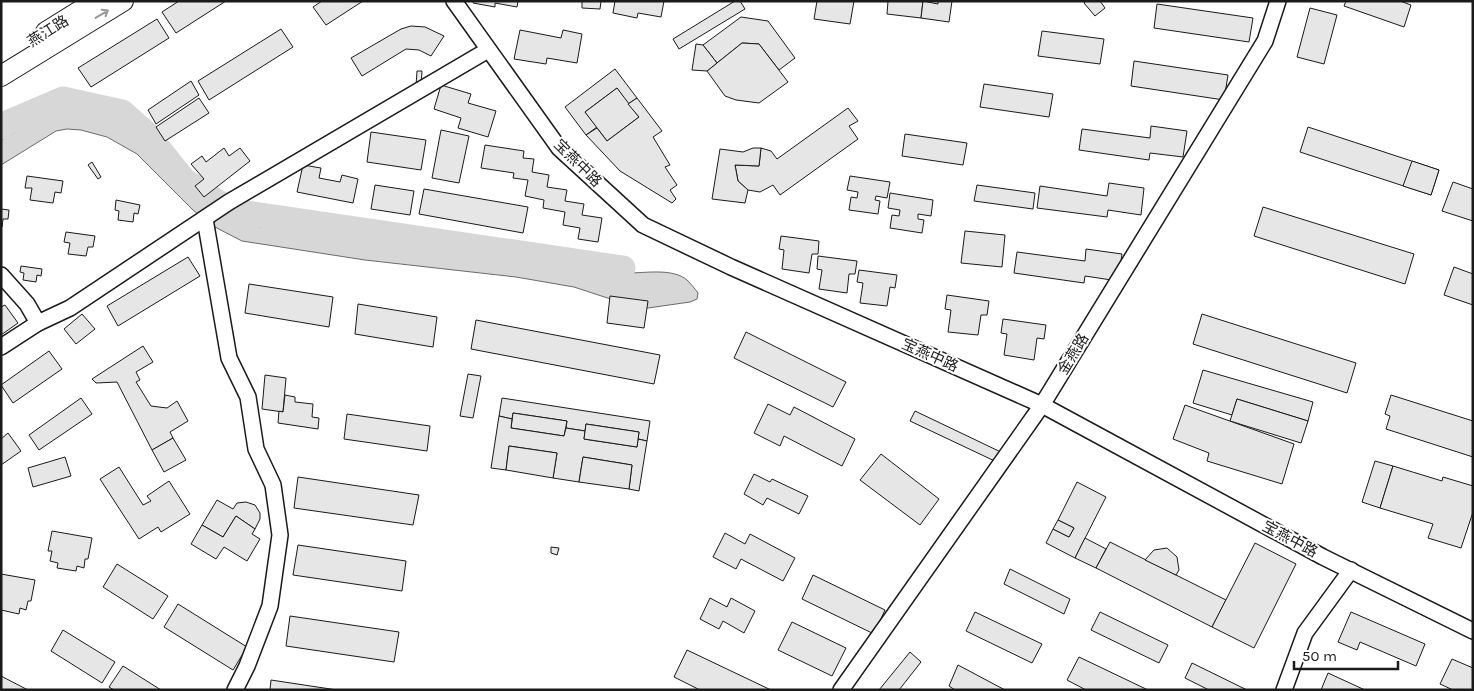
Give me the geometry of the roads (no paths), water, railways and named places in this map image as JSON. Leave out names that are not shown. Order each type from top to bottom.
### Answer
[{"type":"main road","name":"燕江路","points":[[1,60],[96,1]]},
{"type":"main road","points":[[1,76],[123,1]]},
{"type":"street","name":"宝燕中路","points":[[454,1],[559,148],[643,225],[731,267],[1042,405],[1314,552],[1473,631]]},
{"type":"street","name":"金燕路","points":[[841,690],[1042,405],[1265,41],[1278,1]]},
{"type":"street","points":[[1,346],[38,323],[70,308],[229,202],[488,50]]},
{"type":"street","points":[[209,215],[229,358],[248,397],[256,449],[273,485],[280,535],[270,606],[247,666],[235,690]]},
{"type":"street","points":[[1,275],[27,304],[38,323]]},
{"type":"street","points":[[1284,690],[1305,633],[1351,570]]},
{"type":"waterway","points":[[1,127],[63,99],[122,112],[147,134],[184,180],[232,211],[623,268]]}]
